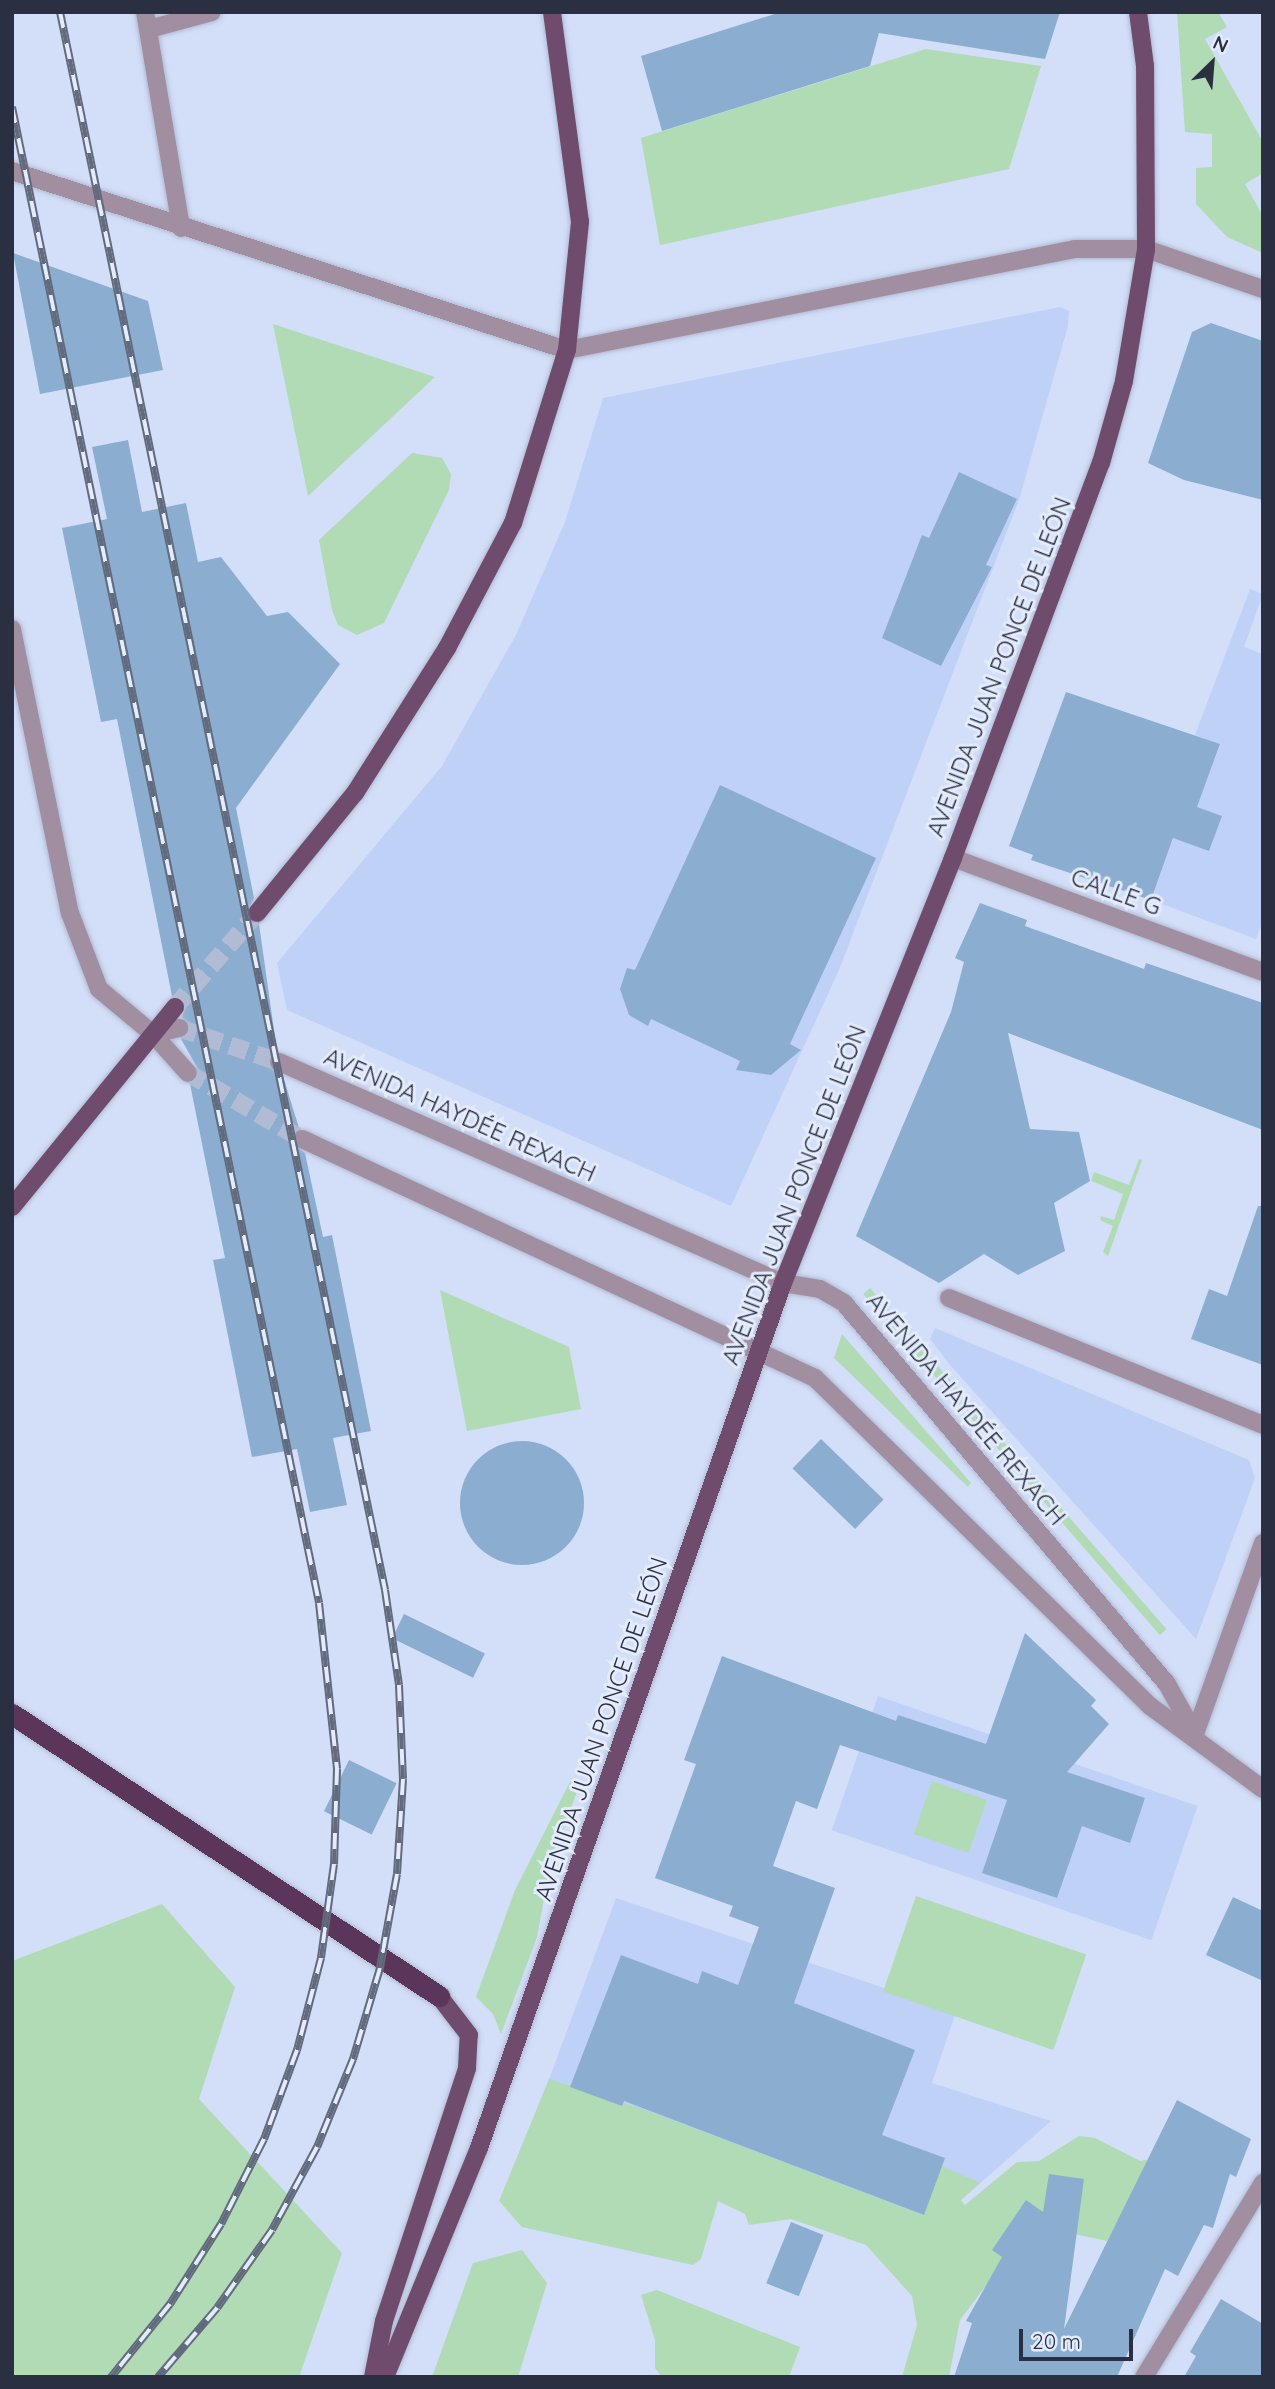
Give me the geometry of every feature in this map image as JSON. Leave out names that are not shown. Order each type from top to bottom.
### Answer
[{"type":"highway","points":[[12,1714],[439,1996]]},
{"type":"main road","points":[[257,913],[355,793],[447,648],[513,523],[567,350],[580,222],[552,12]]},
{"type":"main road","name":"AVENIDA JUAN PONCE DE LEÓN","points":[[385,2377],[479,2148],[761,1353],[783,1283],[953,858],[1101,463],[1124,381],[1146,249],[1145,66],[1138,12]]},
{"type":"main road","points":[[12,1207],[174,1007]]},
{"type":"main road","points":[[373,2377],[384,2320],[467,2068],[469,2035],[439,1996]]},
{"type":"street","points":[[181,228],[147,20],[212,12]]},
{"type":"street","points":[[12,170],[181,228],[567,350],[1075,249],[1146,249],[1263,289]]},
{"type":"street","points":[[12,629],[70,913],[99,989],[153,1034],[188,1073]]},
{"type":"street","name":"CALLE G","points":[[953,858],[1263,972]]},
{"type":"street","points":[[153,1034],[179,1028]]},
{"type":"street","name":"AVENIDA HAYDÉE REXACH","points":[[279,1062],[783,1283],[820,1289],[844,1303],[1167,1684],[1195,1734]]},
{"type":"street","name":"AVENIDA HAYDÉE REXACH","points":[[302,1139],[815,1378],[1150,1706],[1195,1734],[1263,1789]]},
{"type":"street","points":[[949,1298],[1263,1425]]},
{"type":"street","points":[[1195,1734],[1263,1543]]},
{"type":"street","points":[[1144,2377],[1263,2183]]},
{"type":"shaded area","points":[[1060,307],[1069,311],[1068,326],[1019,500],[839,970],[731,1206],[287,1010],[277,963],[442,766],[516,635],[565,522],[603,398]]},
{"type":"shaded area","points":[[1250,589],[1263,594],[1244,647],[1263,654],[1263,921],[1256,939],[1151,900],[1186,803],[1197,807],[1220,745],[1195,735]]},
{"type":"shaded area","points":[[935,1328],[1249,1460],[1255,1478],[1196,1639],[950,1365],[930,1339]]},
{"type":"shaded area","points":[[878,1696],[1198,1806],[1151,1940],[832,1830]]},
{"type":"shaded area","points":[[616,1898],[956,2012],[932,2083],[1051,2121],[961,2200],[919,2225],[541,2101]]},
{"type":"green space","points":[[1177,12],[1218,12],[1227,27],[1205,39],[1263,142],[1263,173],[1245,184],[1263,216],[1263,253],[1227,237],[1196,204],[1196,168],[1212,167],[1212,134],[1185,132]]},
{"type":"green space","points":[[926,49],[1041,66],[1009,169],[660,245],[641,138]]},
{"type":"green space","points":[[273,324],[435,377],[308,496]]},
{"type":"green space","points":[[412,453],[442,458],[451,474],[449,490],[384,623],[357,635],[338,625],[332,610],[319,540]]},
{"type":"green space","points":[[1139,1159],[1142,1160],[1108,1256],[1103,1252],[1113,1226],[1100,1220],[1101,1216],[1114,1220],[1123,1194],[1091,1181],[1094,1172],[1129,1185]]},
{"type":"green space","points":[[870,1288],[1167,1629],[1160,1635],[863,1294]]},
{"type":"green space","points":[[440,1290],[569,1347],[581,1409],[467,1431]]},
{"type":"green space","points":[[842,1334],[971,1483],[968,1487],[834,1358]]},
{"type":"green space","points":[[572,1778],[581,1781],[550,1865],[537,1937],[501,2034],[493,2014],[476,1997],[515,1890]]},
{"type":"green space","points":[[932,1781],[987,1800],[969,1853],[914,1834]]},
{"type":"green space","points":[[916,1896],[1086,1955],[1053,2050],[883,1991]]},
{"type":"green space","points":[[162,1904],[235,1987],[199,2099],[342,2253],[299,2377],[12,2377],[12,1961]]},
{"type":"green space","points":[[549,2079],[643,2109],[923,2215],[942,2166],[980,2183],[961,2200],[965,2205],[1017,2162],[1039,2161],[1079,2136],[1095,2138],[1140,2161],[1151,2159],[1107,2241],[1065,2232],[1000,2267],[960,2320],[949,2377],[902,2377],[917,2325],[912,2296],[866,2245],[791,2219],[749,2225],[745,2214],[718,2201],[701,2259],[693,2265],[522,2227],[499,2201]]},
{"type":"green space","points":[[522,2250],[547,2283],[518,2377],[432,2377],[473,2263]]},
{"type":"green space","points":[[657,2290],[800,2347],[789,2377],[662,2377],[655,2368],[655,2340],[641,2295]]},
{"type":"building","points":[[781,12],[1060,12],[1045,59],[879,33],[870,66],[662,131],[641,56]]},
{"type":"building","points":[[13,253],[148,301],[163,370],[40,394]]},
{"type":"building","points":[[1211,323],[1263,341],[1263,500],[1184,480],[1148,463],[1192,332]]},
{"type":"building","points":[[128,440],[142,512],[186,503],[198,562],[221,557],[267,616],[288,612],[340,664],[236,808],[254,898],[246,916],[259,924],[277,1051],[268,1064],[283,1076],[299,1128],[291,1141],[305,1153],[323,1237],[332,1235],[371,1431],[333,1438],[347,1505],[310,1512],[297,1449],[252,1457],[213,1260],[225,1258],[190,1084],[199,1071],[181,1039],[190,1031],[182,1017],[186,1004],[172,996],[117,719],[101,722],[62,528],[107,519],[92,447]]},
{"type":"building","points":[[959,472],[1017,499],[986,565],[992,567],[941,666],[882,638],[922,535],[929,538]]},
{"type":"building","points":[[1066,692],[1220,744],[1197,807],[1222,816],[1209,851],[1173,838],[1151,900],[1031,860],[1033,855],[1009,846]]},
{"type":"building","points":[[720,785],[876,858],[790,1044],[801,1050],[771,1075],[736,1070],[740,1061],[651,1019],[648,1026],[629,1015],[620,989],[627,968],[635,970]]},
{"type":"building","points":[[980,903],[1027,920],[1025,926],[1144,969],[1146,963],[1263,1003],[1263,1130],[1008,1033],[1030,1129],[1079,1132],[1090,1181],[1054,1203],[1065,1251],[1018,1275],[984,1254],[939,1283],[856,1236],[951,1012],[964,962],[955,958]]},
{"type":"building","points":[[1258,1206],[1263,1206],[1263,1365],[1191,1339],[1209,1289],[1227,1296]]},
{"type":"building","points":[[821,1439],[884,1499],[855,1529],[793,1468]]},
{"type":"building","points":[[522,1441],[546,1446],[566,1459],[579,1479],[584,1503],[579,1527],[566,1547],[546,1560],[522,1565],[498,1560],[478,1547],[465,1527],[460,1503],[465,1479],[478,1459],[498,1446]]},
{"type":"building","points":[[404,1614],[485,1653],[473,1678],[392,1638]]},
{"type":"building","points":[[1025,1633],[1096,1700],[1091,1706],[1109,1724],[1067,1772],[1145,1798],[1130,1843],[1082,1826],[1057,1898],[982,1873],[1007,1800],[840,1745],[817,1809],[796,1801],[773,1866],[835,1888],[794,2003],[915,2050],[882,2135],[945,2158],[924,2215],[624,2101],[622,2106],[570,2087],[621,1955],[698,1984],[702,1971],[738,1985],[759,1927],[729,1916],[733,1906],[655,1878],[696,1764],[684,1760],[722,1656],[896,1721],[898,1715],[986,1744]]},
{"type":"building","points":[[349,1760],[397,1783],[372,1834],[324,1811]]},
{"type":"building","points":[[1233,1897],[1263,1911],[1263,1981],[1206,1955]]},
{"type":"building","points":[[1177,2100],[1251,2139],[1236,2177],[1230,2174],[1213,2228],[1204,2225],[1178,2276],[1165,2269],[1117,2377],[954,2377],[972,2323],[966,2321],[1002,2257],[992,2250],[1026,2200],[1043,2212],[1049,2174],[1084,2179],[1064,2329]]},
{"type":"building","points":[[791,2222],[823,2235],[799,2296],[766,2283]]},
{"type":"building","points":[[1221,2299],[1263,2324],[1263,2377],[1184,2377],[1196,2356],[1190,2352]]},
{"type":"tunnel","points":[[175,1007],[257,913]]},
{"type":"tunnel","points":[[179,1028],[279,1062]]},
{"type":"tunnel","points":[[188,1073],[302,1139]]},
{"type":"railway","points":[[60,12],[385,1590],[399,1685],[403,1779],[397,1874],[380,1968],[353,2059],[317,2147],[272,2230],[217,2308],[158,2377]]},
{"type":"railway","points":[[12,107],[319,1603],[337,1769],[334,1864],[321,1958],[297,2050],[264,2139],[221,2224],[170,2304],[111,2377]]}]
